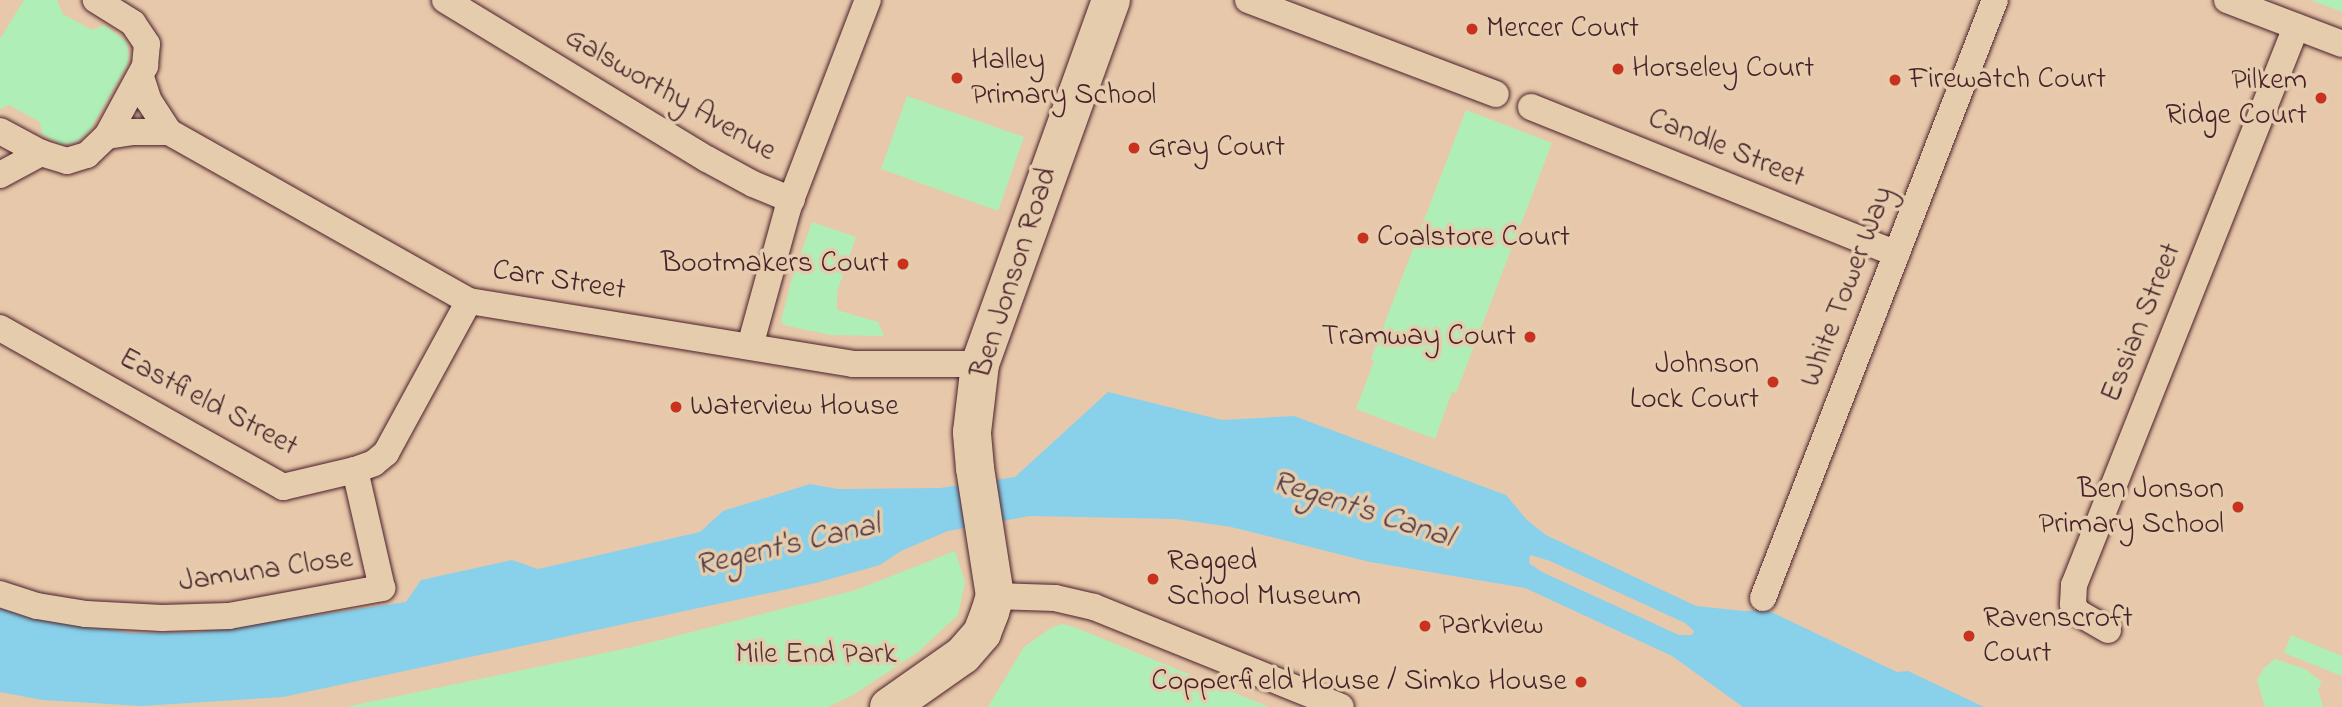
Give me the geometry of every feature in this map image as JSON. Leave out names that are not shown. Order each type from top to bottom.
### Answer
[{"type":"main road","name":"Ben Jonson Road","points":[[995,596],[975,468],[972,416],[980,364],[1111,0]]},
{"type":"main road","points":[[889,707],[962,655],[982,633],[995,596]]},
{"type":"street","points":[[0,131],[55,159],[76,159],[99,147],[141,77],[147,56],[147,44],[120,7],[96,0]]},
{"type":"street","name":"Galsworthy Avenue","points":[[445,0],[707,159],[753,184],[792,200]]},
{"type":"street","points":[[758,346],[752,338],[792,200],[868,0]]},
{"type":"street","points":[[1248,0],[1496,94]]},
{"type":"street","name":"White Tower Way","points":[[1763,598],[1995,0]]},
{"type":"street","points":[[2227,0],[2342,44]]},
{"type":"street","name":"Essian Street","points":[[2108,629],[2077,612],[2073,604],[2074,585],[2296,27]]},
{"type":"street","name":"Carr Street","points":[[141,77],[149,102],[169,132],[469,301],[758,346],[853,364],[980,364]]},
{"type":"street","name":"Candle Street","points":[[1531,107],[1897,254]]},
{"type":"street","name":"Carr Street","points":[[107,136],[132,132],[169,132]]},
{"type":"street","points":[[0,175],[41,153]]},
{"type":"street","name":"Eastfield Street","points":[[0,328],[283,487],[374,464],[386,453],[469,301]]},
{"type":"street","name":"Jamuna Close","points":[[0,594],[37,606],[86,614],[162,618],[240,615],[382,588],[355,470]]},
{"type":"street","points":[[995,596],[1055,598],[1094,607],[1341,707]]},
{"type":"green space","points":[[24,0],[57,0],[63,14],[92,30],[104,25],[126,41],[129,56],[127,65],[90,130],[76,142],[61,144],[42,134],[40,122],[9,105],[0,109],[0,39]]},
{"type":"green space","points":[[2311,0],[2342,0],[2342,12]]},
{"type":"green space","points":[[907,96],[1024,137],[998,211],[881,169]]},
{"type":"green space","points":[[1466,110],[1552,143],[1456,393],[1452,392],[1435,439],[1356,409],[1374,361],[1371,359]]},
{"type":"green space","points":[[812,222],[856,237],[837,292],[837,310],[878,322],[884,336],[830,335],[784,325],[781,321],[791,282]]},
{"type":"green space","name":"Mile End Park","points":[[955,551],[965,582],[958,615],[918,652],[853,695],[828,707],[345,707],[633,647],[856,590]]},
{"type":"green space","points":[[1061,624],[1269,707],[988,707],[1024,647]]},
{"type":"green space","points":[[2291,635],[2342,656],[2342,676],[2284,653]]},
{"type":"green space","points":[[2275,659],[2305,669],[2322,682],[2318,689],[2323,707],[2265,707],[2257,680],[2264,668]]},
{"type":"water","name":"Regent's Canal","points":[[1108,392],[1222,420],[1294,416],[1506,495],[1527,520],[1546,535],[1696,606],[1744,611],[1767,610],[1897,672],[1908,671],[1984,707],[1743,707],[1672,656],[1525,588],[1370,562],[1231,527],[1176,519],[1030,516],[948,531],[901,551],[880,565],[816,583],[283,697],[142,706],[42,700],[0,692],[0,607],[65,623],[133,633],[199,632],[406,602],[421,580],[512,560],[538,569],[700,532],[723,511],[810,484],[838,489],[940,488],[1015,477]],"holes":[[[1530,555],[1550,561],[1685,623],[1694,631],[1692,635],[1679,635],[1542,572],[1529,563]]]},
{"type":"place","name":"Mercer Court","points":[[1472,29]]},
{"type":"place","name":"Horseley Court","points":[[1618,69]]},
{"type":"place","name":"Halley Primary School","points":[[957,78]]},
{"type":"place","name":"Firewatch Court","points":[[1895,80]]},
{"type":"place","name":"Pilkem Ridge Court","points":[[2321,98]]},
{"type":"place","name":"Gray Court","points":[[1134,148]]},
{"type":"place","name":"Coalstore Court","points":[[1363,238]]},
{"type":"place","name":"Bootmakers Court","points":[[903,264]]},
{"type":"place","name":"Tramway Court","points":[[1530,337]]},
{"type":"place","name":"Johnson Lock Court","points":[[1773,382]]},
{"type":"place","name":"Waterview House","points":[[676,407]]},
{"type":"place","name":"Ben Jonson Primary School","points":[[2238,507]]},
{"type":"place","name":"Ragged School Museum","points":[[1153,579]]},
{"type":"place","name":"Parkview","points":[[1425,626]]},
{"type":"place","name":"Ravenscroft Court","points":[[1969,636]]},
{"type":"place","name":"Copperfield House / Simko House","points":[[1581,682]]}]
